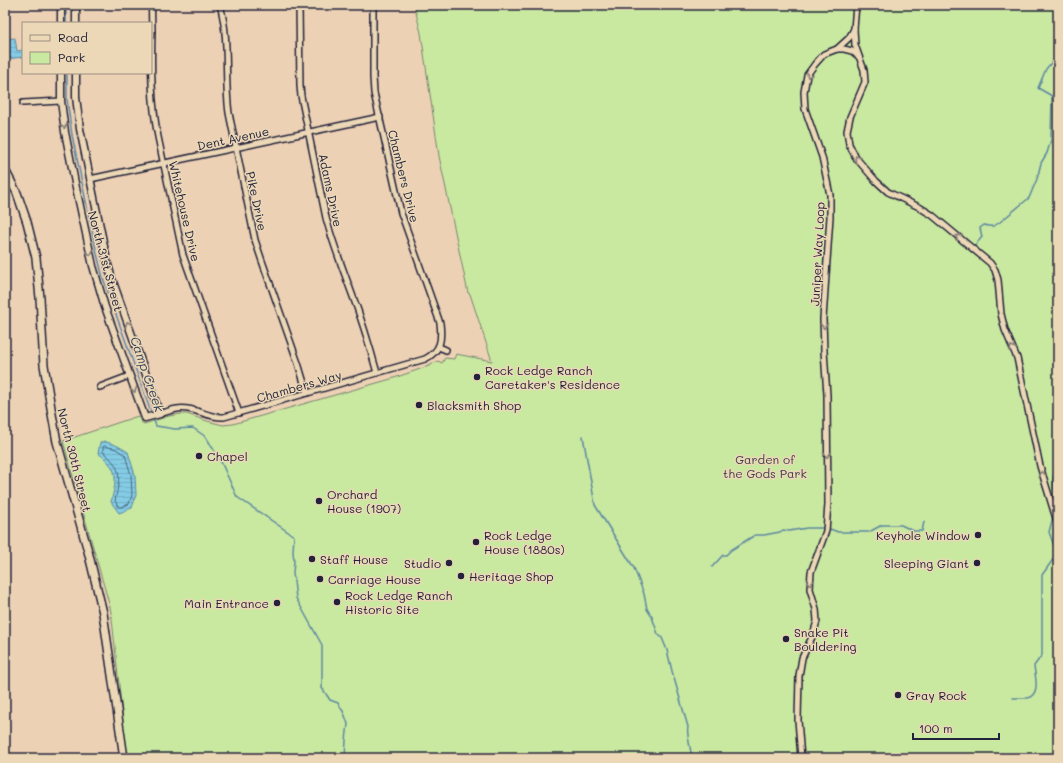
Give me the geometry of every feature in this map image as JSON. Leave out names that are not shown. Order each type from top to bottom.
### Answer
[{"type":"main road","name":"North 30th Street","points":[[5,170],[17,193],[27,222],[36,258],[44,365],[52,414],[57,442],[88,552],[103,613],[124,758]]},
{"type":"street","points":[[61,5],[61,22]]},
{"type":"street","points":[[76,5],[76,22]]},
{"type":"street","name":"Whitehouse Drive","points":[[152,5],[152,22]]},
{"type":"street","name":"Pike Drive","points":[[220,5],[224,19],[226,39],[228,103],[236,148],[258,249],[298,363],[307,394]]},
{"type":"street","name":"Adams Drive","points":[[299,5],[301,96],[328,228],[353,295],[377,373]]},
{"type":"street","name":"Chambers Drive","points":[[373,5],[373,84],[401,212],[440,323],[441,337],[439,347]]},
{"type":"street","points":[[856,5],[854,45],[864,70],[865,82],[850,117],[847,131],[849,144],[856,158],[876,182],[888,192],[932,215],[990,262],[995,270],[998,280],[1001,314],[1005,330],[1017,358],[1040,466],[1058,524]]},
{"type":"street","name":"Juniper Way Loop","points":[[801,758],[798,720],[799,676],[802,658],[813,635],[817,621],[816,609],[810,589],[810,572],[826,531],[828,504],[827,395],[823,319],[830,217],[830,195],[822,157],[805,109],[804,92],[807,75],[815,64],[824,54],[837,49],[849,38],[854,29]]},
{"type":"street","points":[[837,49],[852,51],[858,56]]},
{"type":"street","name":"North 31st Street","points":[[61,74],[61,101],[68,151],[93,266],[105,307],[145,418],[160,414],[112,279],[105,254],[82,143],[78,116],[76,74]]},
{"type":"street","name":"Whitehouse Drive","points":[[152,74],[155,123],[183,255],[239,413]]},
{"type":"street","points":[[24,103],[61,101]]},
{"type":"street","name":"Dent Avenue","points":[[90,179],[380,117]]},
{"type":"street","points":[[439,347],[446,350]]},
{"type":"street","name":"Chambers Way","points":[[160,414],[183,408],[208,416],[218,418],[224,417],[425,359],[434,353],[439,347]]},
{"type":"street","points":[[100,387],[129,376]]},
{"type":"green space","name":"Garden of the Gods Park","points":[[414,5],[1058,5],[1058,758],[128,758],[110,607],[63,441],[138,416],[144,424],[169,416],[187,414],[223,425],[233,424],[391,379],[429,366],[438,361],[442,363],[445,358],[454,359],[456,354],[492,361],[470,294],[468,293],[439,156],[421,33]]},
{"type":"water","points":[[15,38],[17,51],[22,50],[22,57],[6,59],[5,39]]},
{"type":"water","points":[[104,441],[118,446],[128,452],[135,475],[136,495],[132,508],[119,513],[111,502],[115,474],[110,464],[98,453],[100,443]]},
{"type":"waterway","name":"Camp Creek","points":[[66,5],[66,22]]},
{"type":"waterway","points":[[975,245],[982,237],[980,228],[984,225],[994,226],[1029,198],[1051,140],[1052,96],[1038,88],[1046,69],[1058,55]]},
{"type":"waterway","name":"Camp Creek","points":[[67,74],[67,99],[72,135],[97,254],[103,278],[152,415]]},
{"type":"waterway","name":"Camp Creek","points":[[153,418],[156,426],[175,429],[193,428],[206,437],[222,464],[237,497],[294,536],[293,573],[296,598],[322,645],[322,688],[330,700],[338,703],[348,724],[345,758]]},
{"type":"waterway","points":[[583,436],[595,505],[634,568],[644,594],[647,609],[667,650],[688,727],[688,737],[692,758]]},
{"type":"waterway","points":[[1056,502],[1053,479],[1058,450]]},
{"type":"waterway","points":[[1013,698],[1027,698],[1031,696],[1036,689],[1034,666],[1042,655],[1042,575],[1057,554],[1049,532],[1053,517]]},
{"type":"waterway","points":[[830,529],[838,532],[869,532],[882,525],[901,525],[914,531],[922,531],[924,522]]},
{"type":"waterway","points":[[712,567],[723,555],[726,555],[731,550],[755,535],[764,535],[783,530],[789,531],[807,528],[823,528]]},
{"type":"place","name":"Rock Ledge Ranch Caretaker's Residence","points":[[477,377]]},
{"type":"place","name":"Blacksmith Shop","points":[[419,405]]},
{"type":"place","name":"Chapel","points":[[199,456]]},
{"type":"place","name":"Orchard House (1907)","points":[[319,501]]},
{"type":"place","name":"Keyhole Window","points":[[978,535]]},
{"type":"place","name":"Rock Ledge House (1880s)","points":[[476,542]]},
{"type":"place","name":"Staff House","points":[[312,559]]},
{"type":"place","name":"Studio","points":[[449,563]]},
{"type":"place","name":"Sleeping Giant","points":[[977,563]]},
{"type":"place","name":"Heritage Shop","points":[[461,576]]},
{"type":"place","name":"Carriage House","points":[[320,579]]},
{"type":"place","name":"Rock Ledge Ranch Historic Site","points":[[337,602]]},
{"type":"place","name":"Main Entrance","points":[[277,603]]},
{"type":"place","name":"Snake Pit Bouldering","points":[[786,639]]},
{"type":"place","name":"Gray Rock","points":[[898,695]]}]
